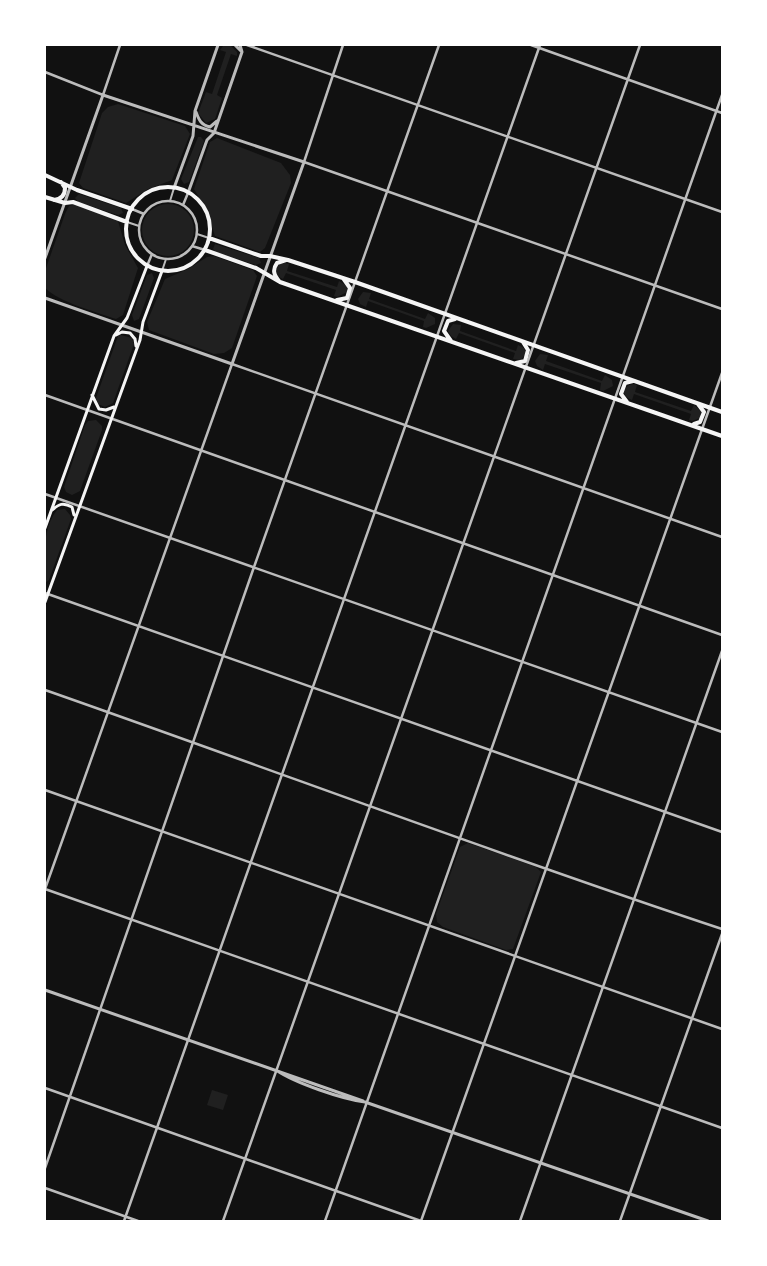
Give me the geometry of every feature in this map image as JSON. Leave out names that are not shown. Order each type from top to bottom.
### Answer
[{"type":"main road","points":[[45,175],[71,185],[78,190],[132,209]]},
{"type":"main road","points":[[52,200],[61,198],[65,193],[64,185],[58,180]]},
{"type":"main road","points":[[174,188],[188,193],[199,201],[206,212],[210,225],[209,238],[205,250],[193,264],[185,268],[162,271],[147,266],[132,250],[127,234],[127,222],[132,209],[150,191],[174,188]]},
{"type":"main road","points":[[45,197],[65,203],[73,202],[127,222]]},
{"type":"main road","points":[[209,238],[261,256],[288,260],[355,282],[722,412]]},
{"type":"main road","points":[[205,250],[256,268],[265,275],[280,282],[722,436]]},
{"type":"main road","points":[[280,282],[274,273],[274,268],[277,263],[288,260]]},
{"type":"main road","points":[[45,528],[114,336],[123,325],[147,266]]},
{"type":"main road","points":[[45,602],[46,593],[116,405],[162,271]]},
{"type":"main road","points":[[335,300],[347,298],[349,293],[350,288],[343,278]]},
{"type":"main road","points":[[452,341],[444,332],[445,326],[448,321],[460,319]]},
{"type":"main road","points":[[114,336],[122,332],[130,333],[136,338],[136,347]]},
{"type":"main road","points":[[514,363],[525,360],[528,355],[528,350],[522,341]]},
{"type":"main road","points":[[628,403],[622,394],[622,389],[625,383],[636,381]]},
{"type":"main road","points":[[92,395],[99,409],[111,409],[116,405]]},
{"type":"main road","points":[[689,424],[700,422],[703,417],[704,412],[696,402]]},
{"type":"main road","points":[[51,511],[61,504],[67,504],[72,507],[74,518]]},
{"type":"main road","points":[[45,587],[52,581]]},
{"type":"street","points":[[45,258],[120,45]]},
{"type":"street","points":[[170,201],[193,136],[196,111],[218,45]]},
{"type":"street","points":[[235,45],[242,52]]},
{"type":"street","points":[[184,206],[207,140],[214,133],[219,119],[242,52],[240,45]]},
{"type":"street","points":[[247,45],[722,212]]},
{"type":"street","points":[[344,45],[265,275],[200,450],[45,889],[722,1128]]},
{"type":"street","points":[[45,1168],[133,920],[254,567],[439,45]]},
{"type":"street","points":[[531,45],[539,46],[722,113]]},
{"type":"street","points":[[223,1221],[640,45]]},
{"type":"street","points":[[124,1221],[539,46]]},
{"type":"street","points":[[45,72],[103,95],[304,162],[722,309]]},
{"type":"street","points":[[325,1221],[365,1102],[491,750],[520,662],[553,575],[722,95]]},
{"type":"street","points":[[196,111],[201,123],[206,126],[210,126],[219,119]]},
{"type":"street","points":[[170,201],[184,206],[195,218],[197,234],[192,246],[180,256],[166,259],[152,254],[143,245],[140,238],[139,226],[144,214],[158,203],[170,201]]},
{"type":"street","points":[[132,209],[144,214]]},
{"type":"street","points":[[127,222],[139,226]]},
{"type":"street","points":[[197,234],[209,238]]},
{"type":"street","points":[[192,246],[205,250]]},
{"type":"street","points":[[147,266],[152,254]]},
{"type":"street","points":[[162,271],[166,259]]},
{"type":"street","points":[[45,298],[722,538]]},
{"type":"street","points":[[45,1088],[421,1221],[722,373]]},
{"type":"street","points":[[45,395],[722,635]]},
{"type":"street","points":[[45,494],[722,732]]},
{"type":"street","points":[[46,593],[722,832]]},
{"type":"street","points":[[520,1221],[722,651]]},
{"type":"street","points":[[45,690],[546,869],[722,929]]},
{"type":"street","points":[[45,790],[722,1029]]},
{"type":"street","points":[[620,1221],[722,934]]},
{"type":"street","points":[[45,990],[340,1091],[365,1102],[540,1164],[708,1221]]},
{"type":"street","points":[[45,1188],[138,1221]]},
{"type":"shaded area","points":[[223,46],[231,46],[237,52],[237,56],[231,54],[217,95],[222,98],[215,119],[206,123],[198,113],[206,92],[212,94],[226,52],[220,50]]},
{"type":"shaded area","points":[[118,104],[185,126],[190,134],[172,180],[148,189],[126,203],[83,188],[79,183],[102,113],[108,107]]},
{"type":"shaded area","points":[[198,137],[201,137],[204,141],[189,182],[184,184],[181,179]]},
{"type":"shaded area","points":[[217,138],[281,163],[290,175],[291,183],[265,248],[260,252],[215,236],[207,211],[194,189],[210,142]]},
{"type":"shaded area","points":[[79,194],[121,208],[123,213],[118,215],[78,202],[75,198]]},
{"type":"shaded area","points":[[76,204],[118,221],[125,245],[138,268],[123,315],[116,319],[68,302],[45,288],[45,271],[65,214],[69,206]]},
{"type":"shaded area","points":[[163,204],[173,204],[187,211],[194,225],[194,235],[187,249],[173,256],[163,256],[153,252],[146,245],[142,235],[142,225],[146,215],[153,208]]},
{"type":"shaded area","points":[[215,244],[259,258],[261,263],[256,265],[216,252],[213,249]]},
{"type":"shaded area","points":[[214,256],[253,270],[257,276],[232,348],[224,353],[214,354],[149,330],[147,322],[165,279],[188,269],[207,257]]},
{"type":"shaded area","points":[[280,264],[289,264],[287,271],[337,287],[339,281],[347,286],[347,292],[337,297],[334,296],[336,290],[286,273],[283,279],[277,274],[276,268]]},
{"type":"shaded area","points":[[152,273],[154,278],[139,319],[134,321],[132,315],[147,275]]},
{"type":"shaded area","points":[[363,292],[371,293],[369,299],[425,319],[428,313],[435,318],[435,324],[426,328],[423,327],[424,321],[368,301],[366,307],[360,304],[358,299]]},
{"type":"shaded area","points":[[453,324],[461,325],[460,331],[516,351],[518,345],[524,348],[526,353],[521,360],[513,359],[515,353],[459,333],[456,339],[448,331]]},
{"type":"shaded area","points":[[118,336],[132,338],[134,344],[113,403],[105,407],[98,404],[96,398]]},
{"type":"shaded area","points":[[540,354],[548,355],[546,361],[602,381],[605,375],[612,380],[613,386],[603,391],[600,390],[601,383],[545,364],[543,370],[537,366],[535,361]]},
{"type":"shaded area","points":[[634,384],[637,385],[635,392],[691,411],[694,405],[701,411],[700,418],[692,421],[689,420],[691,414],[634,394],[632,400],[630,399],[625,395],[624,389]]},
{"type":"shaded area","points":[[96,420],[102,426],[102,430],[80,491],[72,495],[66,492],[64,487],[85,425],[88,421]]},
{"type":"shaded area","points":[[65,509],[71,519],[49,580],[45,583],[45,545],[48,526],[57,510]]},
{"type":"shaded area","points":[[468,843],[536,867],[541,872],[513,949],[506,950],[443,927],[437,922],[436,914],[460,847]]},
{"type":"shaded area","points":[[212,1090],[228,1095],[223,1110],[207,1105]]}]
